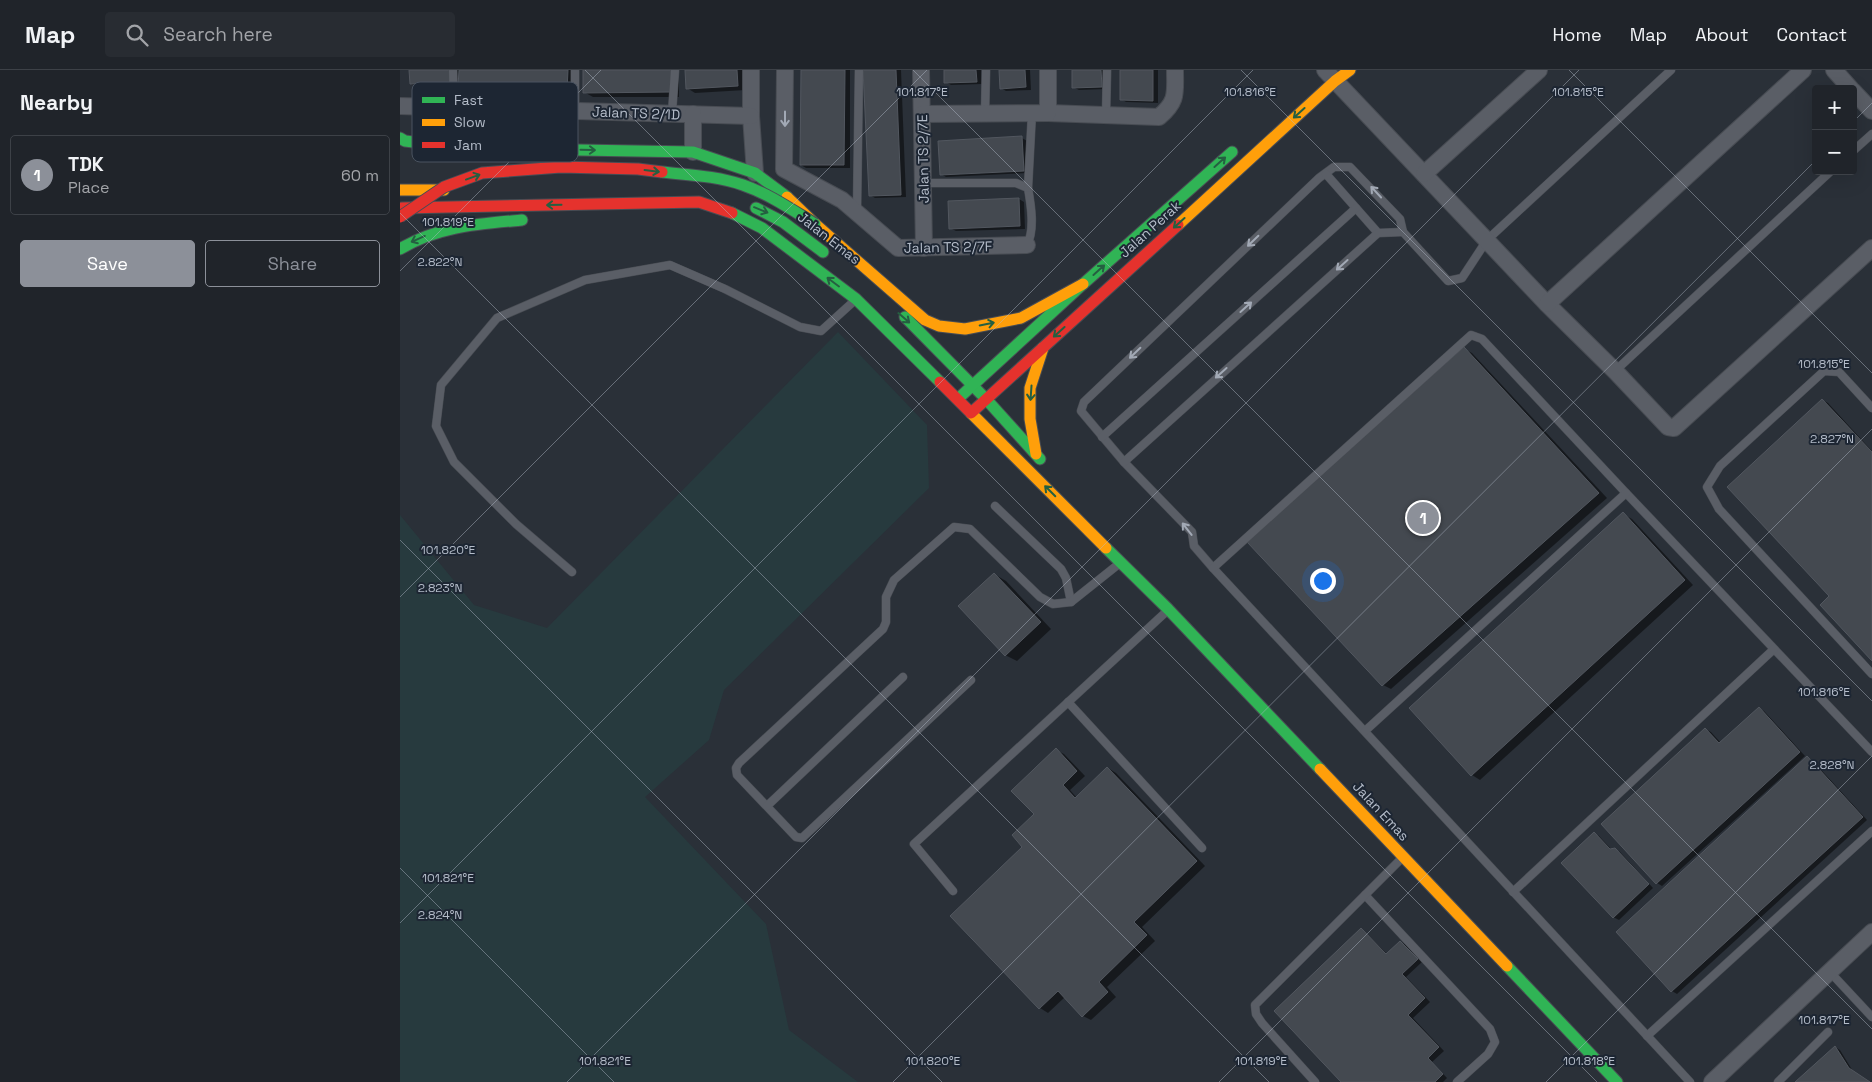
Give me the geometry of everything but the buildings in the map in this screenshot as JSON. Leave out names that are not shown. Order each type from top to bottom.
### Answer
[{"type":"main road","name":"Jalan Perak","points":[[971,413],[1044,346],[1325,74],[1350,70]]},
{"type":"main road","points":[[400,138],[412,142]]},
{"type":"main road","name":"Jalan Perak","points":[[957,400],[1082,284],[1244,141]]},
{"type":"main road","points":[[578,150],[693,152],[755,173],[788,198],[814,224],[925,320],[938,326],[965,329],[1021,318],[1082,284]]},
{"type":"main road","points":[[400,217],[444,187],[482,173],[561,167],[638,169],[742,184],[769,196],[814,224]]},
{"type":"main road","points":[[400,190],[468,191]]},
{"type":"main road","points":[[624,192],[703,192],[711,194]]},
{"type":"main road","name":"Jalan Emas","points":[[400,208],[699,202],[726,210],[762,228],[856,299],[1122,562],[1617,1082]]},
{"type":"main road","name":"Jalan Emas","points":[[744,203],[769,213],[793,228],[831,258]]},
{"type":"main road","points":[[548,217],[630,209],[726,210]]},
{"type":"main road","points":[[400,249],[412,241],[429,234],[449,229],[530,219]]},
{"type":"main road","points":[[899,313],[986,399],[1048,469]]},
{"type":"main road","points":[[1036,454],[1030,419],[1030,388],[1044,346]]},
{"type":"main road","name":"Jalan Emas","points":[[1066,492],[1122,562]]},
{"type":"street","points":[[751,70],[751,116],[755,173]]},
{"type":"street","name":"Jalan TS 2/7F","points":[[785,70],[784,169],[842,200],[898,248],[1027,245]]},
{"type":"street","name":"Jalan TS 2/7E","points":[[921,70],[924,248]]},
{"type":"street","points":[[1040,113],[1048,70]]},
{"type":"street","points":[[922,114],[1040,113],[1159,117],[1172,104],[1175,96],[1175,70]]},
{"type":"street","points":[[1424,174],[1539,70]]},
{"type":"street","points":[[1547,304],[1804,70]]},
{"type":"street","points":[[1834,70],[1848,85]]},
{"type":"street","points":[[1325,74],[1668,427],[1674,428],[1872,248]]},
{"type":"street","points":[[1857,95],[1872,111]]},
{"type":"street","name":"Jalan TS 2/1D","points":[[578,111],[751,116]]},
{"type":"street","points":[[693,114],[693,152]]},
{"type":"street","points":[[1712,1082],[1872,932]]},
{"type":"lane","points":[[672,114],[675,70]]},
{"type":"lane","points":[[857,212],[860,70]]},
{"type":"lane","points":[[985,114],[986,70]]},
{"type":"lane","points":[[1106,115],[1107,70]]},
{"type":"lane","points":[[1671,70],[1486,240],[1462,278],[1448,281],[1403,232],[1400,219],[1350,167],[1334,167],[1084,402],[1081,411],[1124,462],[1192,532],[1194,546],[1213,568],[1690,1082]]},
{"type":"lane","points":[[1027,245],[1031,237],[1028,188],[1040,113]]},
{"type":"lane","points":[[1857,147],[1872,134]]},
{"type":"lane","points":[[1326,174],[1378,232]]},
{"type":"lane","points":[[1615,371],[1827,175]]},
{"type":"lane","points":[[923,183],[1016,183],[1028,188]]},
{"type":"lane","points":[[1102,437],[1356,208]]},
{"type":"lane","points":[[1124,462],[1378,232],[1403,232]]},
{"type":"lane","points":[[572,572],[516,524],[454,462],[436,426],[441,385],[497,318],[586,280],[670,265],[725,289],[800,327],[821,331],[856,299]]},
{"type":"lane","points":[[1213,568],[1471,336],[1482,338],[1872,752]]},
{"type":"lane","points":[[1872,408],[1839,372],[1824,371],[1720,466],[1707,487],[1719,509],[1872,674]]},
{"type":"lane","points":[[1364,732],[1626,493]]},
{"type":"lane","points":[[995,506],[1062,569],[1071,602]]},
{"type":"lane","points":[[971,680],[802,838],[796,837],[737,775],[736,768],[883,629],[886,622],[886,597],[894,580],[954,527],[970,529],[1040,597],[1053,604],[1071,602],[1122,562]]},
{"type":"lane","points":[[953,891],[914,844],[1168,609]]},
{"type":"lane","points":[[1513,892],[1774,649]]},
{"type":"lane","points":[[767,806],[903,677]]},
{"type":"lane","points":[[1068,702],[1202,848]]},
{"type":"lane","points":[[1647,1036],[1872,831]]},
{"type":"lane","points":[[1315,1082],[1262,1023],[1256,1014],[1255,1006],[1403,857]]},
{"type":"lane","points":[[1365,896],[1490,1029],[1495,1042],[1488,1054],[1457,1082]]},
{"type":"lane","points":[[1830,972],[1872,1017]]},
{"type":"lane","points":[[1778,1082],[1828,1032]]},
{"type":"green space","points":[[838,332],[927,425],[929,488],[724,690],[709,740],[645,797],[766,924],[789,1030],[858,1082],[400,1082],[400,515],[474,605],[547,628]]},
{"type":"traffic: fast","points":[[400,138],[412,142]]},
{"type":"traffic: fast","points":[[578,150],[693,152],[755,173],[787,197]]},
{"type":"traffic: fast","points":[[961,396],[1083,284],[1232,152]]},
{"type":"traffic: fast","points":[[662,172],[713,178],[743,185],[771,198],[815,224]]},
{"type":"traffic: fast","points":[[756,208],[783,222],[823,252]]},
{"type":"traffic: fast","points":[[732,213],[762,228],[856,299],[940,382]]},
{"type":"traffic: fast","points":[[400,249],[429,235],[459,227],[522,220]]},
{"type":"traffic: fast","points":[[905,317],[986,399]]},
{"type":"traffic: fast","points":[[986,399],[1040,459]]},
{"type":"traffic: fast","points":[[1106,548],[1168,609],[1320,769]]},
{"type":"traffic: fast","points":[[1507,966],[1617,1082]]},
{"type":"traffic: slow","points":[[1178,225],[1335,81],[1350,70]]},
{"type":"traffic: slow","points":[[400,190],[444,190]]},
{"type":"traffic: slow","points":[[787,197],[815,224],[925,320],[939,326],[965,329],[1021,318],[1083,284]]},
{"type":"traffic: slow","points":[[1036,454],[1030,419],[1030,388],[1043,348]]},
{"type":"traffic: slow","points":[[971,413],[1106,548]]},
{"type":"traffic: slow","points":[[1320,769],[1507,966]]},
{"type":"traffic: jam","points":[[400,217],[444,187],[482,173],[561,167],[638,169],[662,172]]},
{"type":"traffic: jam","points":[[402,208],[699,202],[732,213]]},
{"type":"traffic: jam","points":[[940,382],[971,413],[1178,225]]},
{"type":"place","name":"TDK","points":[[1423,518]]}]
